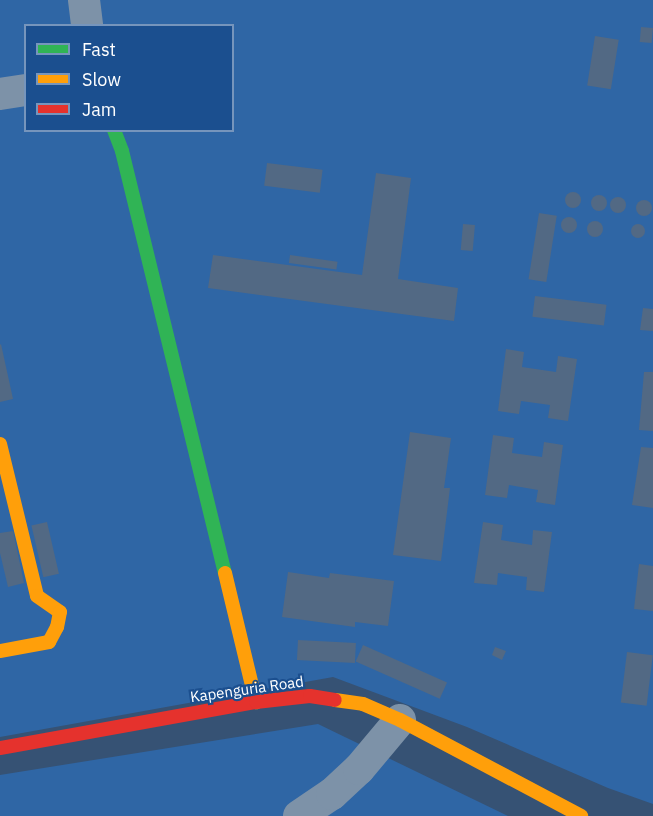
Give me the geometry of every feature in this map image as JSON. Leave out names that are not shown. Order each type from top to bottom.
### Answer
[{"type":"street","points":[[84,0],[87,24]]},
{"type":"street","points":[[0,94],[24,90]]},
{"type":"street","points":[[115,132],[124,162],[256,702]]},
{"type":"street","points":[[0,444],[37,596],[60,612],[57,627],[48,642],[0,651]]},
{"type":"street","name":"Kapenguria Road","points":[[0,748],[256,702],[310,696],[363,704],[400,720],[581,816]]},
{"type":"street","points":[[299,816],[332,794],[359,769],[400,720]]},
{"type":"shaded area","points":[[0,0],[653,0],[653,804],[608,788],[467,727],[333,677],[0,737]]},
{"type":"shaded area","points":[[318,724],[508,816],[0,816],[0,775]]},
{"type":"building","points":[[641,27],[653,28],[652,43],[640,42]]},
{"type":"building","points":[[595,36],[619,40],[611,89],[587,85]]},
{"type":"building","points":[[267,163],[323,170],[320,193],[264,186]]},
{"type":"building","points":[[376,173],[411,178],[398,279],[458,288],[454,321],[208,288],[213,255],[362,275]]},
{"type":"building","points":[[573,192],[579,194],[581,200],[579,206],[573,208],[567,206],[565,200],[567,194]]},
{"type":"building","points":[[599,195],[605,197],[607,203],[605,209],[599,211],[593,209],[591,203],[593,197]]},
{"type":"building","points":[[618,197],[624,199],[626,205],[624,211],[618,213],[612,211],[610,205],[612,199]]},
{"type":"building","points":[[644,200],[650,202],[652,208],[650,214],[644,216],[638,214],[636,208],[638,202]]},
{"type":"building","points":[[539,213],[557,216],[546,282],[529,279]]},
{"type":"building","points":[[566,217],[572,217],[577,225],[575,231],[566,233],[561,228],[561,222]]},
{"type":"building","points":[[592,221],[598,221],[603,229],[601,235],[592,237],[587,232],[587,226]]},
{"type":"building","points":[[463,224],[475,225],[473,251],[461,250]]},
{"type":"building","points":[[638,224],[643,226],[645,231],[643,236],[638,238],[633,236],[631,231],[633,226]]},
{"type":"building","points":[[290,255],[338,262],[336,270],[289,263]]},
{"type":"building","points":[[535,296],[606,305],[604,326],[532,317]]},
{"type":"building","points":[[643,308],[653,309],[653,331],[640,330]]},
{"type":"building","points":[[0,345],[13,399],[0,402]]},
{"type":"building","points":[[506,349],[524,352],[522,367],[556,372],[558,356],[577,359],[568,421],[548,418],[550,405],[521,401],[519,414],[498,411]]},
{"type":"building","points":[[644,372],[653,372],[653,431],[639,430]]},
{"type":"building","points":[[410,432],[451,438],[444,488],[450,488],[441,561],[393,555]]},
{"type":"building","points":[[493,435],[514,438],[512,453],[542,457],[544,442],[563,445],[555,505],[536,502],[538,490],[509,485],[507,498],[485,495]]},
{"type":"building","points":[[641,447],[653,448],[653,508],[632,505]]},
{"type":"building","points":[[47,522],[59,574],[43,577],[31,526]]},
{"type":"building","points":[[483,522],[503,525],[501,540],[532,545],[533,530],[552,532],[544,592],[526,590],[527,577],[498,573],[497,585],[474,583]]},
{"type":"building","points":[[13,531],[24,583],[8,587],[0,553],[0,533]]},
{"type":"building","points":[[639,564],[653,566],[653,611],[634,609]]},
{"type":"building","points":[[288,572],[329,578],[330,573],[394,581],[388,626],[355,622],[355,627],[282,617]]},
{"type":"building","points":[[298,640],[356,643],[355,663],[297,660]]},
{"type":"building","points":[[363,645],[447,682],[440,699],[356,661]]},
{"type":"building","points":[[495,647],[506,651],[502,660],[492,655]]},
{"type":"building","points":[[627,652],[653,655],[647,706],[621,703]]},
{"type":"traffic: fast","points":[[115,132],[122,151],[225,573]]},
{"type":"traffic: slow","points":[[0,444],[37,596],[60,612],[57,627],[49,642],[0,651]]},
{"type":"traffic: slow","points":[[225,573],[256,702]]},
{"type":"traffic: slow","points":[[335,700],[363,704],[400,720],[581,816]]},
{"type":"traffic: jam","points":[[0,748],[256,702],[310,696],[335,700]]}]
